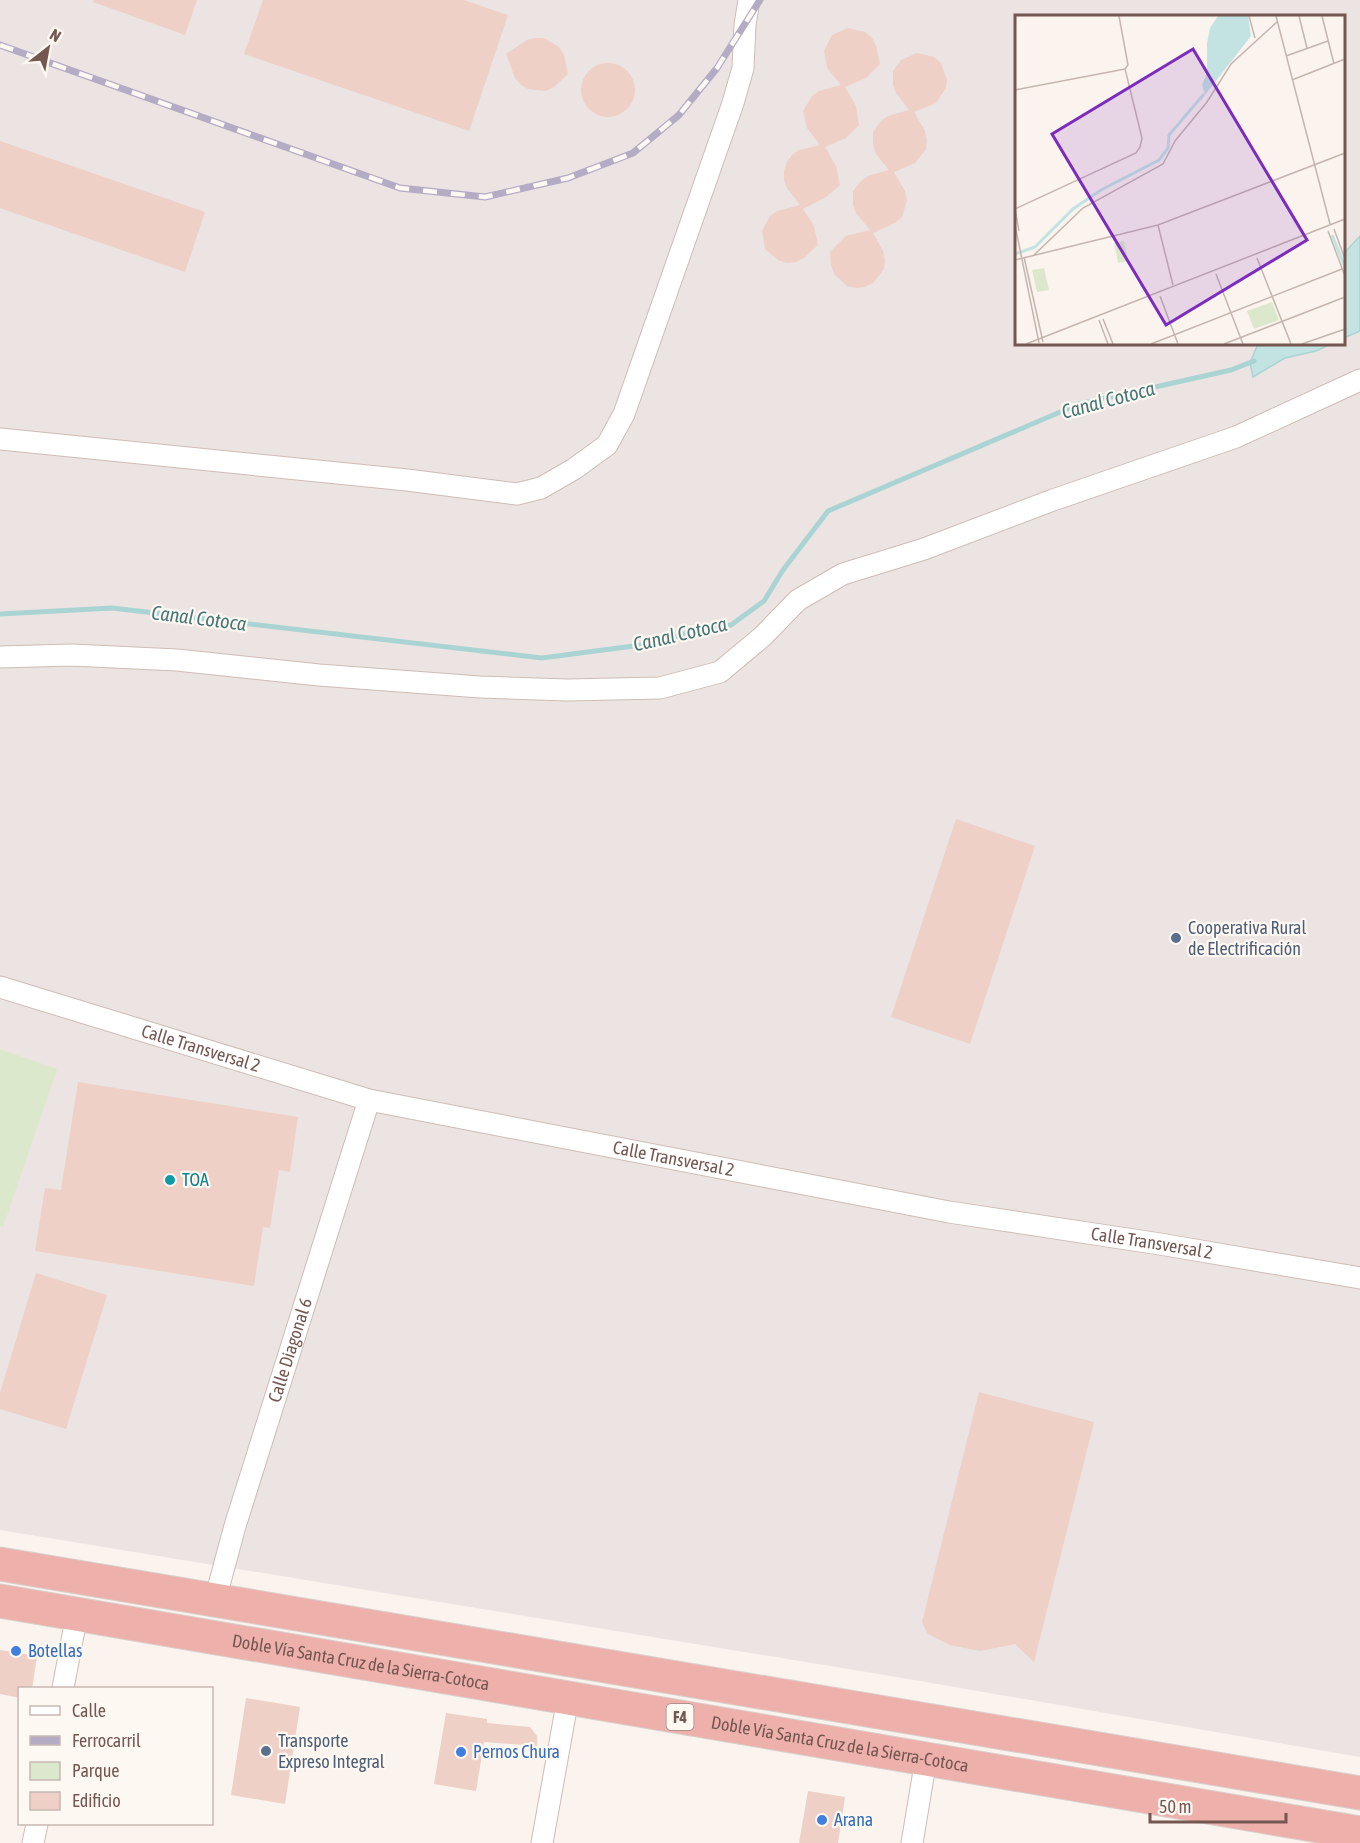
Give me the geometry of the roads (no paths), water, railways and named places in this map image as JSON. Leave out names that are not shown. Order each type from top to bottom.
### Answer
[{"type":"highway","name":"Doble Vía Santa Cruz de la Sierra-Cotoca","points":[[0,1564],[1360,1793]]},
{"type":"highway","name":"Doble Vía Santa Cruz de la Sierra-Cotoca","points":[[0,1601],[1360,1833]]},
{"type":"street","points":[[0,439],[407,480],[517,494],[541,488],[574,469],[608,445],[624,414],[733,103],[743,68],[745,24],[749,0]]},
{"type":"street","points":[[0,657],[72,656],[177,660],[319,675],[480,687],[567,690],[660,688],[720,672],[763,636],[798,600],[843,574],[924,549],[1064,496],[1236,437],[1360,380]]},
{"type":"street","name":"Calle Transversal 2","points":[[0,987],[369,1100],[949,1212],[1160,1244],[1360,1278]]},
{"type":"street","name":"Calle Diagonal 6","points":[[215,1600],[235,1526],[369,1100]]},
{"type":"street","points":[[63,1687],[77,1614]]},
{"type":"street","points":[[542,1843],[568,1698]]},
{"type":"street","points":[[912,1843],[926,1759]]},
{"type":"street","points":[[33,1843],[37,1825]]},
{"type":"water","points":[[1360,236],[1360,331],[1345,338],[1345,252]]},
{"type":"water","points":[[1258,345],[1329,345],[1316,351],[1285,358],[1253,377],[1250,363]]},
{"type":"waterway","name":"Canal Cotoca","points":[[0,614],[112,608],[542,658],[649,644],[691,632],[731,625],[764,601],[783,570],[828,511],[1079,404],[1231,370],[1254,361]]},
{"type":"railway","points":[[0,45],[400,188],[485,197],[568,178],[633,153],[679,115],[717,68],[760,0]]},
{"type":"place","name":"Cooperativa Rural de Electrificación","points":[[1176,938]]},
{"type":"place","name":"TOA","points":[[170,1180]]},
{"type":"place","name":"Botellas","points":[[16,1651]]},
{"type":"place","name":"Transporte Expreso Integral","points":[[266,1751]]},
{"type":"place","name":"Pernos Chura","points":[[461,1752]]},
{"type":"place","name":"Arana","points":[[822,1820]]}]
